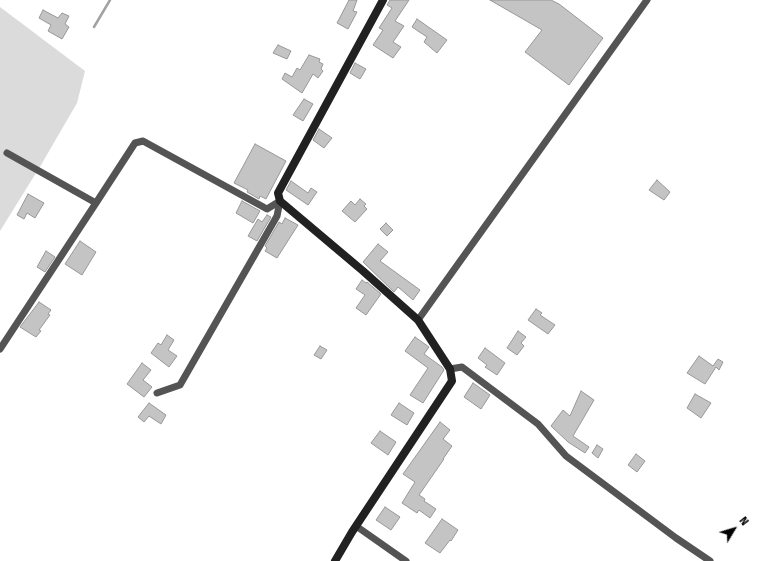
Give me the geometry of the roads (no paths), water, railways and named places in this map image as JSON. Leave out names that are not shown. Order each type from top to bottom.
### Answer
[{"type":"main road","points":[[334,561],[452,381],[450,369],[418,320],[280,201],[278,193],[383,0]]},
{"type":"street","points":[[418,320],[647,0]]},
{"type":"street","points":[[0,349],[134,143],[143,141],[267,209],[280,201]]},
{"type":"street","points":[[7,153],[96,203]]},
{"type":"street","points":[[157,392],[180,385],[277,216],[280,201]]},
{"type":"street","points":[[450,369],[462,368],[538,424],[566,456],[676,538],[710,561]]},
{"type":"street","points":[[356,526],[406,561]]},
{"type":"waterway","points":[[94,27],[110,0]]}]
